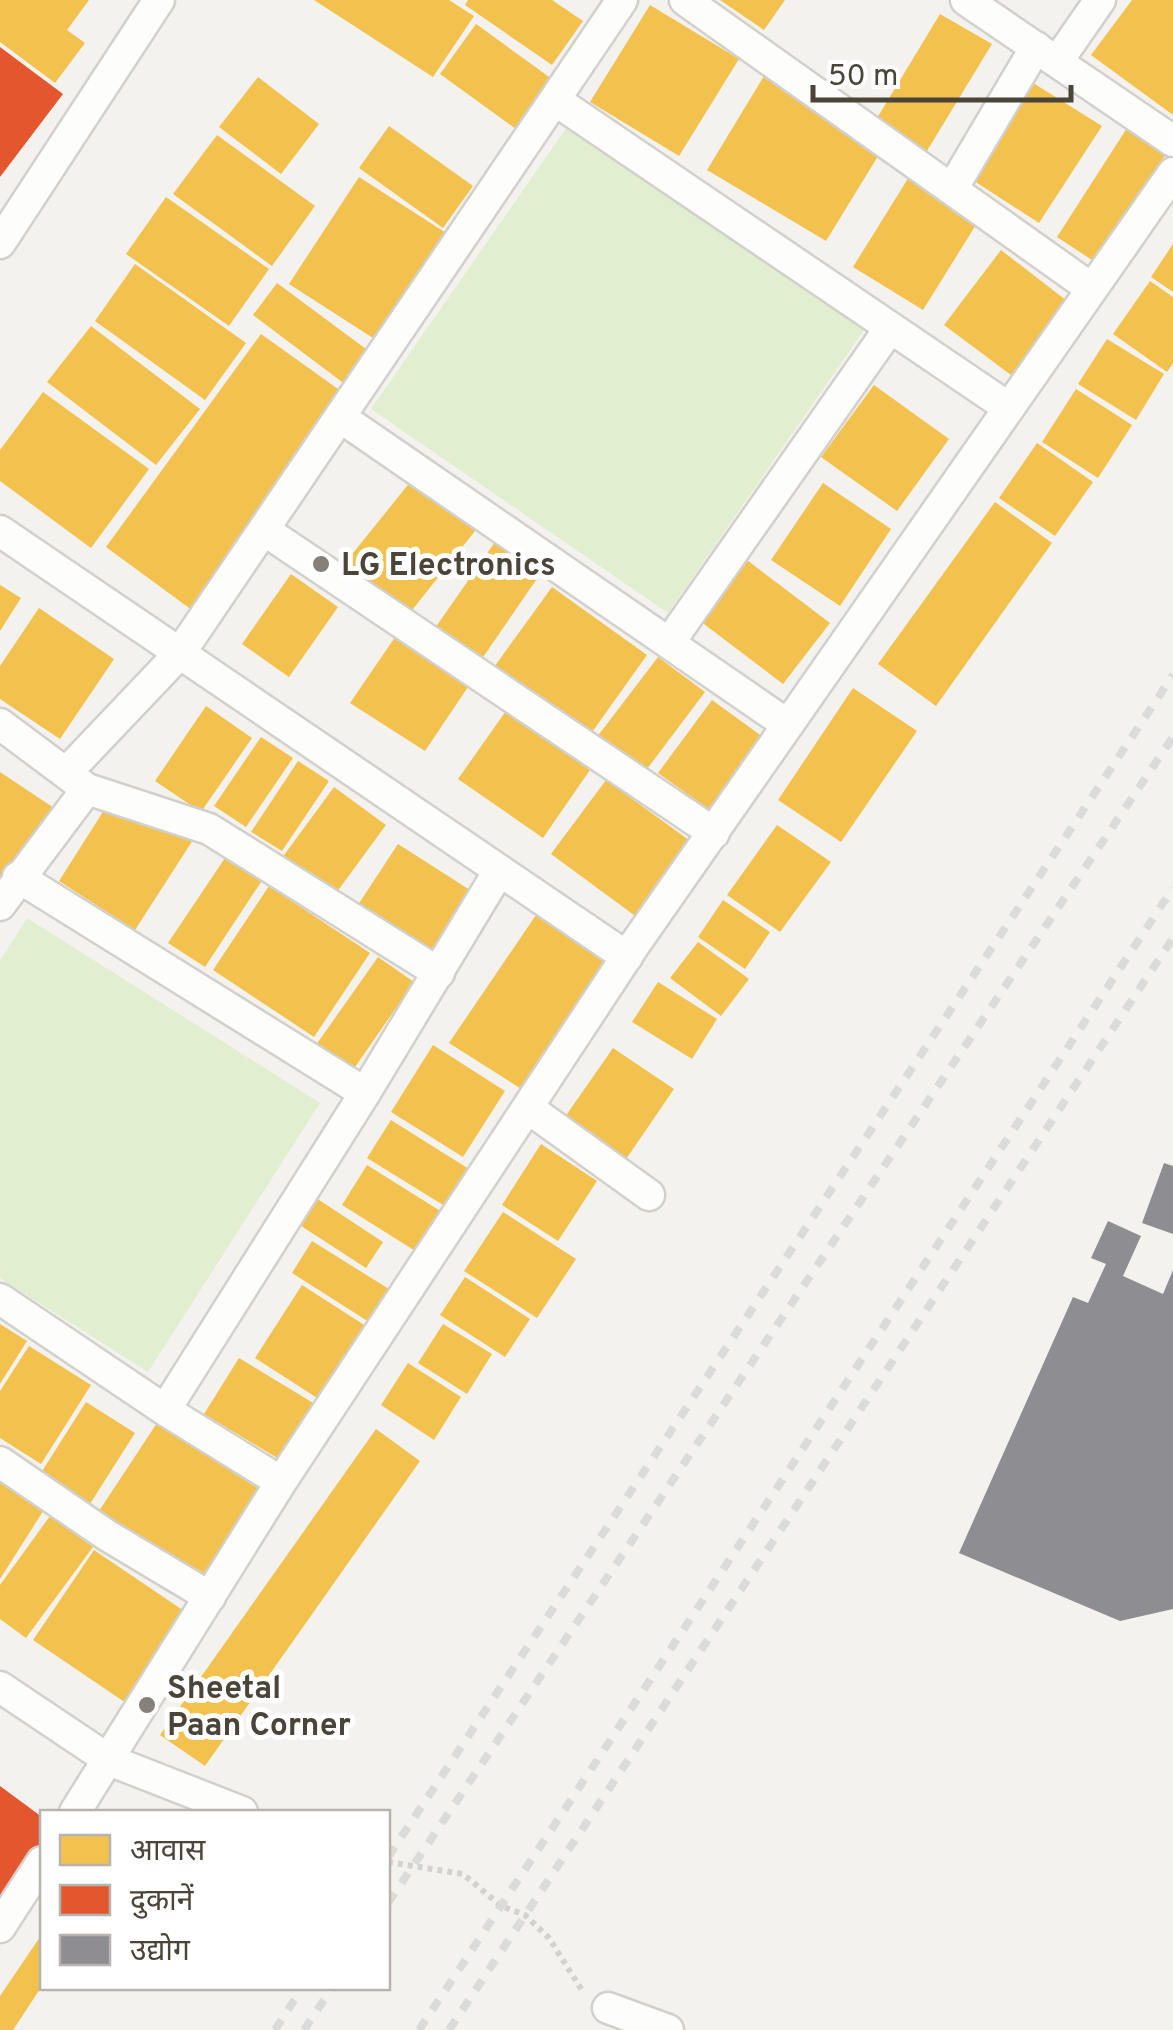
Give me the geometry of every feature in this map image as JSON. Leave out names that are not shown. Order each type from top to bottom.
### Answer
[{"type":"street","points":[[0,243],[159,0]]},
{"type":"street","points":[[0,905],[76,781],[180,653],[622,0]]},
{"type":"street","points":[[686,0],[1092,289]]},
{"type":"street","points":[[966,0],[1173,141]]},
{"type":"street","points":[[952,190],[1046,55],[1100,0]]},
{"type":"street","points":[[555,100],[1010,408]]},
{"type":"street","points":[[76,1810],[281,1482],[627,957],[1173,173]]},
{"type":"street","points":[[669,643],[890,328]]},
{"type":"street","points":[[340,417],[788,725]]},
{"type":"street","points":[[0,530],[627,957]]},
{"type":"street","points":[[264,530],[714,833]]},
{"type":"street","points":[[0,724],[76,781],[209,829],[438,973]]},
{"type":"street","points":[[165,1410],[500,870]]},
{"type":"street","points":[[18,877],[365,1093]]},
{"type":"street","points":[[528,1108],[648,1195]]},
{"type":"street","points":[[0,1300],[281,1482]]},
{"type":"street","points":[[0,1462],[108,1536],[210,1597]]},
{"type":"street","points":[[0,1686],[109,1760],[237,1810]]},
{"type":"street","points":[[0,1928],[40,1865]]},
{"type":"street","points":[[608,2008],[668,2030]]},
{"type":"path","points":[[390,1862],[463,1874],[502,1906],[526,1915],[549,1938],[588,1999],[608,2008]]},
{"type":"green space","points":[[567,127],[864,330],[668,613],[371,409]]},
{"type":"green space","points":[[27,918],[320,1103],[148,1372],[0,1278],[0,961]]},
{"type":"building: आवास","points":[[0,0],[89,0],[67,30],[85,43],[55,83],[0,42]]},
{"type":"building: आवास","points":[[314,0],[449,0],[474,16],[433,77]]},
{"type":"building: आवास","points":[[468,0],[552,0],[583,21],[552,65],[465,5]]},
{"type":"building: आवास","points":[[720,0],[785,0],[764,30]]},
{"type":"building: आवास","points":[[1132,0],[1173,0],[1173,115],[1091,55]]},
{"type":"building: आवास","points":[[650,5],[739,59],[679,156],[590,102]]},
{"type":"building: आवास","points":[[940,14],[992,44],[922,159],[871,128]]},
{"type":"building: आवास","points":[[476,24],[552,79],[516,129],[440,74]]},
{"type":"building: आवास","points":[[764,76],[883,148],[826,241],[707,170]]},
{"type":"building: आवास","points":[[258,77],[319,124],[281,174],[219,127]]},
{"type":"building: आवास","points":[[1030,81],[1102,126],[1039,223],[968,177]]},
{"type":"building: आवास","points":[[389,126],[473,186],[443,228],[359,168]]},
{"type":"building: आवास","points":[[1127,128],[1166,154],[1095,262],[1057,237]]},
{"type":"building: आवास","points":[[217,135],[315,206],[272,266],[173,194]]},
{"type":"building: आवास","points":[[359,177],[457,240],[387,347],[289,284]]},
{"type":"building: आवास","points":[[909,177],[979,220],[923,310],[853,267]]},
{"type":"building: आवास","points":[[166,197],[269,269],[229,326],[126,254]]},
{"type":"building: आवास","points":[[1173,244],[1173,292],[1151,277]]},
{"type":"building: आवास","points":[[1001,250],[1067,301],[1011,375],[944,325]]},
{"type":"building: आवास","points":[[135,264],[246,343],[205,400],[95,321]]},
{"type":"building: आवास","points":[[1150,281],[1173,297],[1173,363],[1167,372],[1113,334]]},
{"type":"building: आवास","points":[[277,283],[370,352],[346,385],[253,315]]},
{"type":"building: आवास","points":[[91,326],[200,409],[156,465],[47,382]]},
{"type":"building: आवास","points":[[261,334],[352,399],[196,613],[106,547]]},
{"type":"building: आवास","points":[[1107,339],[1164,374],[1136,420],[1078,384]]},
{"type":"building: आवास","points":[[874,385],[949,439],[897,511],[821,457]]},
{"type":"building: आवास","points":[[1076,389],[1132,425],[1098,478],[1042,442]]},
{"type":"building: आवास","points":[[43,392],[149,469],[91,548],[0,481],[0,450]]},
{"type":"building: आवास","points":[[1037,443],[1093,482],[1055,536],[999,498]]},
{"type":"building: आवास","points":[[415,476],[479,526],[405,619],[341,568]]},
{"type":"building: आवास","points":[[823,483],[891,529],[840,606],[771,560]]},
{"type":"building: आवास","points":[[995,502],[1052,543],[936,706],[878,664]]},
{"type":"building: आवास","points":[[497,539],[543,570],[479,663],[433,631]]},
{"type":"building: आवास","points":[[747,560],[830,623],[783,684],[700,621]]},
{"type":"building: आवास","points":[[291,574],[338,607],[289,677],[242,644]]},
{"type":"building: आवास","points":[[0,585],[21,598],[0,631]]},
{"type":"building: आवास","points":[[552,587],[647,655],[585,742],[489,674]]},
{"type":"building: आवास","points":[[39,608],[114,659],[60,739],[0,699],[0,666]]},
{"type":"building: आवास","points":[[400,630],[474,678],[425,751],[350,703]]},
{"type":"building: आवास","points":[[658,657],[705,692],[644,773],[597,737]]},
{"type":"building: आवास","points":[[853,688],[917,731],[841,842],[778,800]]},
{"type":"building: आवास","points":[[712,700],[763,737],[710,810],[658,773]]},
{"type":"building: आवास","points":[[206,706],[252,738],[201,812],[155,781]]},
{"type":"building: आवास","points":[[508,708],[592,767],[543,838],[458,779]]},
{"type":"building: आवास","points":[[261,737],[293,758],[246,827],[214,806]]},
{"type":"building: आवास","points":[[298,761],[329,781],[282,851],[251,832]]},
{"type":"building: आवास","points":[[0,772],[54,808],[5,880],[0,877]]},
{"type":"building: आवास","points":[[606,780],[693,843],[638,918],[551,854]]},
{"type":"building: आवास","points":[[334,787],[386,825],[331,900],[279,862]]},
{"type":"building: आवास","points":[[106,807],[193,840],[135,930],[59,881]]},
{"type":"building: आवास","points":[[777,825],[831,862],[780,932],[727,895]]},
{"type":"building: आवास","points":[[398,844],[473,892],[427,962],[352,914]]},
{"type":"building: आवास","points":[[227,855],[263,879],[205,967],[168,943]]},
{"type":"building: आवास","points":[[269,886],[370,953],[314,1037],[213,970]]},
{"type":"building: आवास","points":[[723,900],[770,932],[745,969],[698,937]]},
{"type":"building: आवास","points":[[536,915],[607,961],[520,1088],[449,1043]]},
{"type":"building: आवास","points":[[698,942],[749,979],[721,1016],[670,978]]},
{"type":"building: आवास","points":[[378,957],[414,982],[353,1070],[316,1045]]},
{"type":"building: आवास","points":[[658,982],[717,1019],[692,1059],[632,1022]]},
{"type":"building: आवास","points":[[433,1045],[505,1091],[463,1157],[391,1112]]},
{"type":"building: आवास","points":[[613,1048],[674,1089],[620,1168],[558,1127]]},
{"type":"building: आवास","points":[[391,1120],[472,1171],[448,1208],[367,1158]]},
{"type":"building: आवास","points":[[541,1144],[597,1181],[558,1241],[502,1205]]},
{"type":"building: आवास","points":[[367,1165],[442,1212],[417,1252],[342,1205]]},
{"type":"building: आवास","points":[[313,1196],[383,1242],[366,1268],[295,1222]]},
{"type":"building: आवास","points":[[503,1212],[576,1259],[537,1318],[464,1271]]},
{"type":"building: आवास","points":[[312,1241],[397,1294],[377,1327],[292,1273]]},
{"type":"building: आवास","points":[[465,1277],[530,1319],[505,1357],[440,1315]]},
{"type":"building: आवास","points":[[302,1285],[372,1330],[325,1403],[255,1358]]},
{"type":"building: आवास","points":[[0,1324],[27,1341],[0,1384]]},
{"type":"building: आवास","points":[[443,1324],[492,1354],[467,1394],[418,1363]]},
{"type":"building: आवास","points":[[29,1346],[91,1385],[41,1464],[0,1438],[0,1391]]},
{"type":"building: आवास","points":[[239,1358],[318,1406],[284,1462],[204,1414]]},
{"type":"building: आवास","points":[[408,1363],[461,1397],[434,1440],[381,1405]]},
{"type":"building: आवास","points":[[86,1402],[135,1433],[88,1507],[39,1476]]},
{"type":"building: आवास","points":[[157,1423],[265,1493],[205,1584],[97,1514]]},
{"type":"building: आवास","points":[[376,1429],[420,1461],[205,1766],[160,1735]]},
{"type":"building: आवास","points":[[0,1476],[47,1505],[0,1579]]},
{"type":"building: आवास","points":[[50,1516],[93,1547],[26,1638],[0,1619],[0,1585]]},
{"type":"building: आवास","points":[[94,1550],[190,1615],[129,1705],[33,1640]]},
{"type":"building: आवास","points":[[40,1937],[40,1989],[13,2030],[0,2030],[0,1996]]},
{"type":"building: दुकानें","points":[[0,47],[63,94],[0,177]]},
{"type":"building: दुकानें","points":[[0,1786],[40,1816],[40,1847],[0,1901]]},
{"type":"building: उद्योग","points":[[1164,1163],[1173,1166],[1173,1234],[1142,1223]]},
{"type":"building: उद्योग","points":[[1108,1221],[1141,1236],[1123,1276],[1163,1294],[1173,1270],[1173,1609],[1120,1621],[959,1553],[1073,1297],[1088,1303],[1106,1264],[1091,1258]]},
{"type":"railway","points":[[390,1854],[1173,675]]},
{"type":"railway","points":[[390,1900],[1173,737]]},
{"type":"railway","points":[[419,2030],[1173,888]]},
{"type":"railway","points":[[449,2030],[1173,938]]},
{"type":"railway","points":[[275,2030],[301,1990]]},
{"type":"railway","points":[[304,2030],[331,1990]]},
{"type":"place","name":"LG Electronics","points":[[321,564]]},
{"type":"place","name":"Sheetal Paan Corner","points":[[147,1705]]}]
